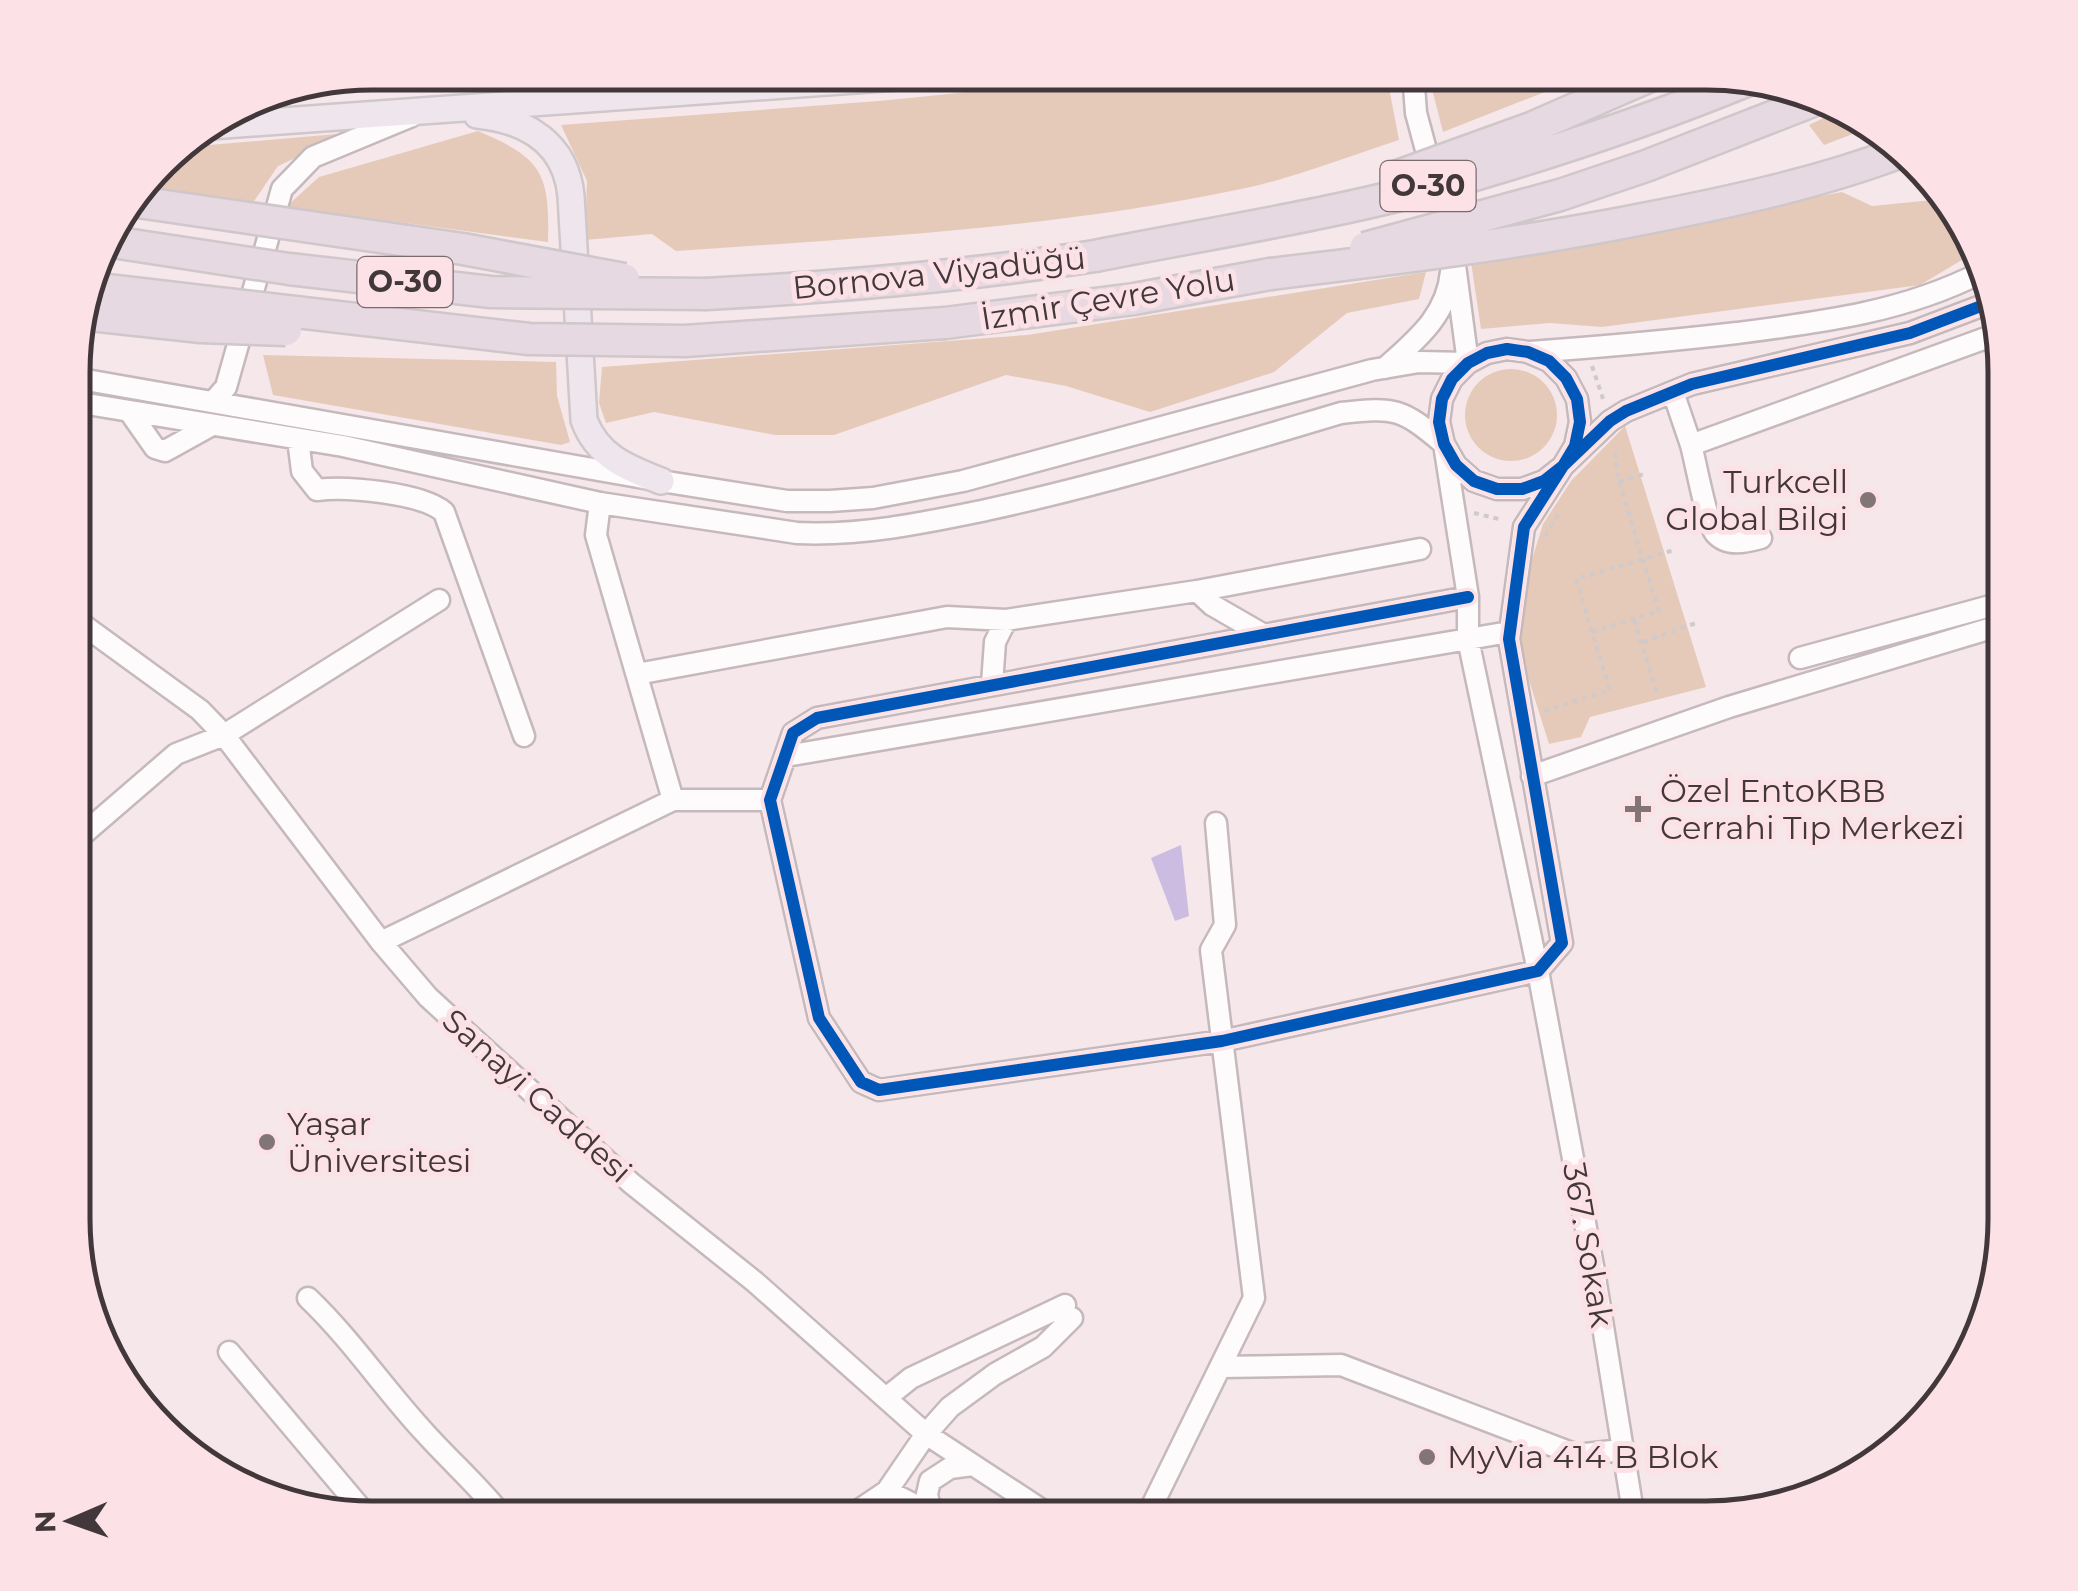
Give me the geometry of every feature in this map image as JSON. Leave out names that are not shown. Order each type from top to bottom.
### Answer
[{"type":"highway","points":[[1266,223],[1530,128],[1616,91]]},
{"type":"highway","name":"Bornova Viyadüğü","points":[[121,243],[288,269],[491,292],[706,294],[973,275],[1266,223],[1489,171],[1722,91]]},
{"type":"highway","name":"O-30","points":[[1270,274],[1560,195],[1719,140],[1799,106]]},
{"type":"highway","points":[[1270,274],[1552,237],[1789,187],[1887,156]]},
{"type":"highway","points":[[147,203],[463,249],[706,294]]},
{"type":"highway","name":"İzmir Çevre Yolu","points":[[945,324],[1134,299],[1270,274]]},
{"type":"highway","name":"Bornova Viyadüğü","points":[[103,289],[529,339],[685,341],[945,324]]},
{"type":"highway","name":"O-30","points":[[96,316],[202,327],[529,339]]},
{"type":"main road","points":[[239,124],[708,90]]},
{"type":"main road","points":[[427,110],[493,117],[523,126],[556,150],[569,177],[584,420],[598,446],[614,460],[662,480]]},
{"type":"street","points":[[1415,91],[1416,113],[1453,250],[1468,363]]},
{"type":"street","points":[[213,402],[226,386],[282,189],[314,156],[427,110]]},
{"type":"street","points":[[1384,368],[1431,326],[1450,286],[1453,250]]},
{"type":"street","points":[[1971,277],[1918,301],[1824,323],[1586,348],[1486,353],[1452,379],[1442,399],[1439,422],[1444,444],[1456,465],[1474,481],[1497,489],[1522,489],[1544,481],[1610,421],[1692,384],[1910,333],[1980,307]]},
{"type":"street","points":[[1691,446],[1985,338]]},
{"type":"street","points":[[1468,598],[817,718],[793,734],[770,800],[819,1018],[861,1082],[880,1090],[1222,1041],[1538,971],[1562,943],[1509,632],[1524,527],[1575,446],[1580,422],[1577,399],[1566,378],[1528,352]]},
{"type":"street","points":[[90,381],[787,501],[873,498],[963,481],[1384,368],[1420,362],[1468,363]]},
{"type":"street","points":[[1673,392],[1714,532],[1727,542],[1761,538]]},
{"type":"street","points":[[90,405],[344,446],[600,503],[797,533],[830,534],[901,528],[1083,489],[1341,413],[1385,408],[1410,416],[1444,444]]},
{"type":"street","points":[[129,411],[154,448],[165,451],[212,425]]},
{"type":"street","points":[[298,439],[302,471],[316,490],[340,487],[422,501],[435,504],[444,512],[524,736]]},
{"type":"street","name":"367. Sokak","points":[[1444,444],[1468,598],[1468,640],[1538,971],[1594,1271],[1631,1501]]},
{"type":"street","points":[[600,503],[596,535],[673,800]]},
{"type":"street","points":[[637,674],[947,618],[1006,620],[1197,591],[1420,550]]},
{"type":"street","points":[[1197,591],[1212,605],[1264,635]]},
{"type":"street","points":[[91,828],[176,754],[224,735],[439,600]]},
{"type":"street","points":[[1800,658],[1988,607]]},
{"type":"street","points":[[992,684],[995,642],[1006,620]]},
{"type":"street","points":[[1532,776],[1729,707],[1988,629]]},
{"type":"street","name":"Sanayi Caddesi","points":[[90,631],[200,710],[224,735],[381,942],[428,997],[631,1183],[754,1282],[926,1434],[1027,1500]]},
{"type":"street","points":[[786,756],[1509,632]]},
{"type":"street","points":[[381,942],[673,800],[770,800]]},
{"type":"street","points":[[1155,1501],[1254,1298],[1211,950],[1226,925],[1216,823]]},
{"type":"street","points":[[308,1298],[335,1324],[423,1431],[490,1500]]},
{"type":"street","points":[[873,1500],[887,1491],[926,1434],[968,1393],[1044,1346],[1068,1311],[911,1378],[886,1398]]},
{"type":"street","points":[[229,1352],[354,1500]]},
{"type":"street","points":[[1220,1367],[1340,1364],[1577,1456],[1621,1450]]},
{"type":"street","points":[[930,1500],[930,1481],[950,1468],[973,1465]]},
{"type":"street","points":[[887,1491],[905,1500]]},
{"type":"path","points":[[1586,348],[1610,421],[1619,482],[1659,611],[1592,632]]},
{"type":"path","points":[[1604,456],[1614,447]]},
{"type":"path","points":[[1619,482],[1648,473]]},
{"type":"path","points":[[1452,504],[1546,537],[1563,506]]},
{"type":"path","points":[[1522,718],[1610,690],[1576,579],[1674,550]]},
{"type":"path","points":[[1633,619],[1658,696]]},
{"type":"path","points":[[1641,643],[1699,622]]},
{"type":"shaded area","points":[[984,90],[1390,91],[1399,140],[1265,183],[1175,202],[1033,222],[676,251],[652,234],[585,240],[587,181],[561,125]]},
{"type":"shaded area","points":[[1432,91],[1548,91],[1443,132]]},
{"type":"shaded area","points":[[1826,117],[1855,133],[1824,145],[1809,125]]},
{"type":"shaded area","points":[[478,131],[516,150],[538,171],[547,199],[548,242],[286,207],[319,177]]},
{"type":"shaded area","points":[[349,133],[278,166],[250,207],[155,192],[204,145]]},
{"type":"shaded area","points":[[1842,192],[1872,206],[1930,200],[1964,259],[1920,285],[1602,327],[1550,323],[1481,329],[1471,262]]},
{"type":"shaded area","points":[[1426,272],[1419,299],[1347,313],[1274,372],[1150,412],[1066,386],[1006,375],[834,435],[775,435],[654,412],[606,423],[599,403],[602,367],[1027,335]]},
{"type":"shaded area","points":[[263,355],[556,362],[557,396],[570,442],[561,445],[273,395]]},
{"type":"shaded area","points":[[1511,369],[1529,372],[1544,382],[1554,397],[1554,433],[1544,448],[1529,458],[1511,461],[1493,458],[1478,448],[1468,433],[1465,415],[1468,397],[1478,382],[1493,372]]},
{"type":"shaded area","points":[[1625,426],[1706,687],[1590,717],[1581,737],[1549,744],[1517,642],[1523,588],[1543,524],[1571,481]]},
{"type":"shaded area","points":[[1181,845],[1189,916],[1175,921],[1151,858]]},
{"type":"cycle path","points":[[1563,466],[1610,421],[1692,384],[1910,333],[1980,306]]},
{"type":"cycle path","points":[[1507,349],[1549,361],[1566,378],[1577,399],[1580,422],[1575,446],[1563,466],[1544,481],[1522,489],[1497,489],[1474,481],[1456,465],[1444,444],[1439,422],[1442,399],[1452,379],[1468,363],[1507,349]]},
{"type":"cycle path","points":[[1468,597],[817,718],[793,733],[770,800],[819,1018],[861,1082],[879,1090],[1222,1041],[1538,971],[1562,943],[1509,639],[1524,527],[1563,466]]},
{"type":"place","name":"Turkcell Global Bilgi","points":[[1868,500]]},
{"type":"place","name":"Özel EntoKBB Cerrahi Tıp Merkezi","points":[[1638,809]]},
{"type":"place","name":"Yaşar Üniversitesi","points":[[267,1142]]},
{"type":"place","name":"MyVia 414 B Blok","points":[[1427,1457]]}]
